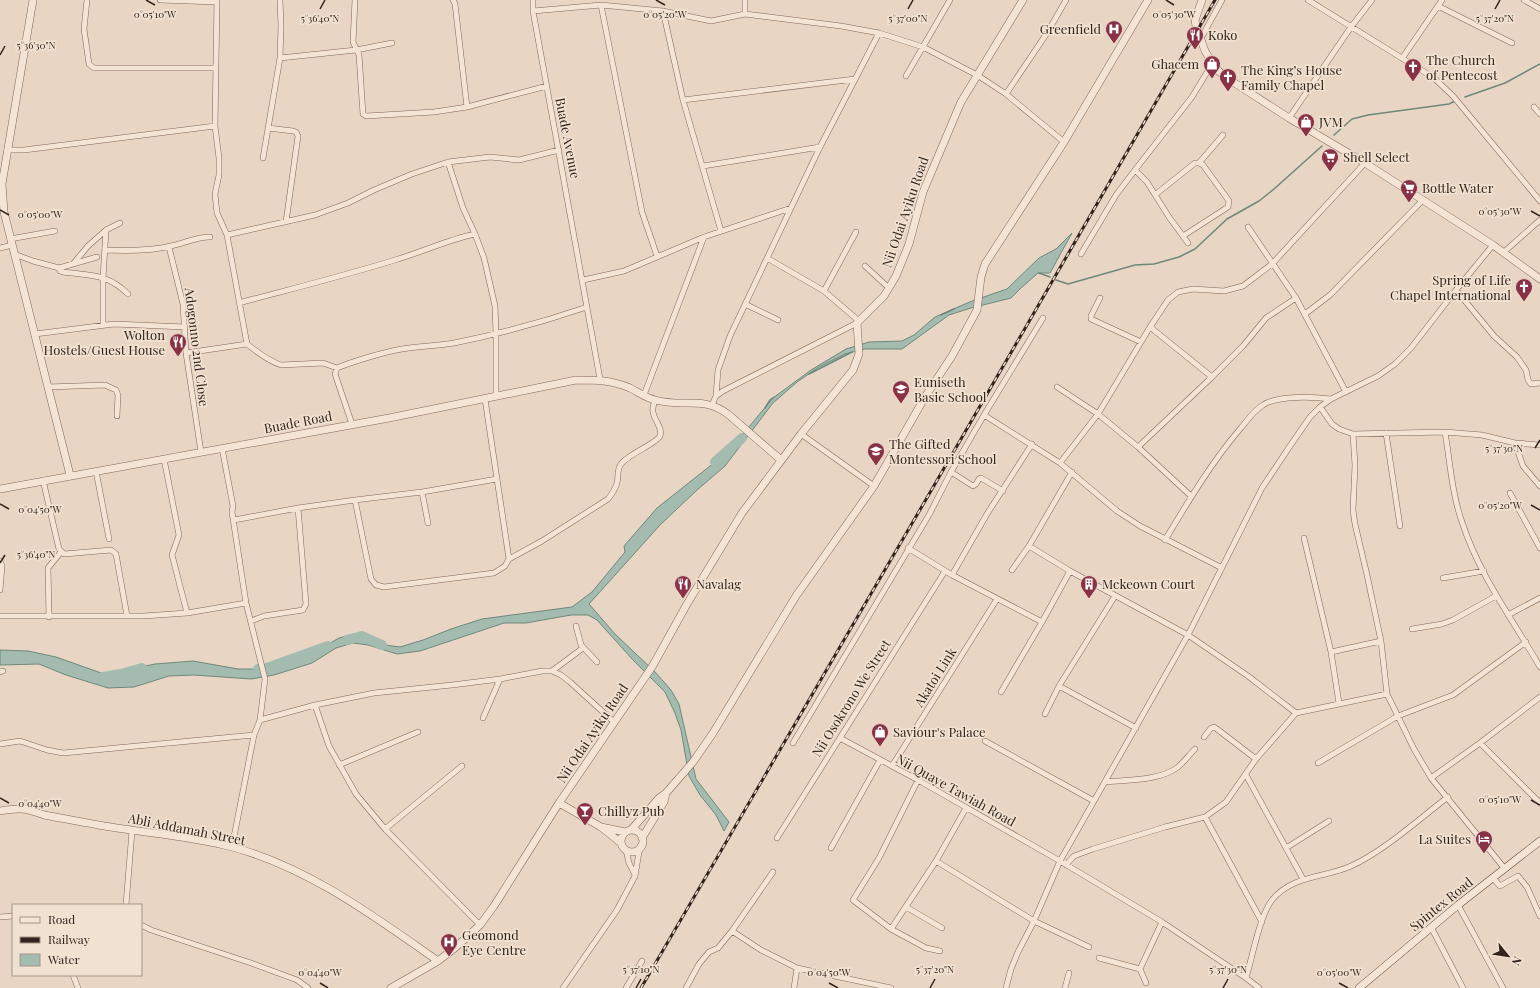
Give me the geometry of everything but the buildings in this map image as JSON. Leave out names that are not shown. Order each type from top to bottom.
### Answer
[{"type":"street","points":[[33,0],[2,184],[4,212],[70,475]]},
{"type":"street","points":[[87,0],[84,29],[89,64],[94,68],[216,68]]},
{"type":"street","points":[[160,0],[217,1],[215,126],[219,158],[219,175],[215,194],[217,213],[227,235],[247,344],[281,365],[322,363],[337,368],[346,364],[400,349],[452,343],[496,334],[559,317],[587,307]]},
{"type":"street","points":[[263,158],[280,58],[280,0]]},
{"type":"street","points":[[354,0],[353,42],[359,55],[363,114],[366,116],[434,112],[467,107],[547,86]]},
{"type":"street","points":[[453,0],[455,4],[467,107]]},
{"type":"street","name":"Buade Avenue","points":[[533,0],[533,11],[600,380]]},
{"type":"street","points":[[745,0],[745,14]]},
{"type":"street","points":[[906,76],[950,0]]},
{"type":"street","name":"Nii Odai Ayiku Road","points":[[391,988],[438,961],[480,925],[518,871],[529,850],[559,803],[652,667],[687,604],[742,513],[801,434],[854,370],[860,354],[858,322],[884,296],[889,288],[901,264],[923,192],[961,102],[1023,0]]},
{"type":"street","points":[[1006,94],[1047,33],[1066,0]]},
{"type":"street","points":[[621,843],[622,837],[659,798],[666,793],[693,762],[713,733],[796,596],[874,486],[925,397],[952,356],[977,310],[980,296],[981,277],[985,264],[1064,142],[1148,0]]},
{"type":"street","points":[[1202,0],[1195,20],[1200,40],[1212,64],[1230,80],[1423,200],[1504,252],[1540,279]]},
{"type":"street","points":[[1200,40],[1222,0]]},
{"type":"street","points":[[1308,0],[1403,57],[1434,78],[1453,96],[1540,201]]},
{"type":"street","points":[[1289,118],[1351,27],[1372,0]]},
{"type":"street","points":[[1403,57],[1442,0]]},
{"type":"street","points":[[1524,0],[1540,9]]},
{"type":"street","points":[[601,5],[642,212],[657,256]]},
{"type":"street","points":[[533,11],[601,5],[663,11],[711,21],[745,14],[841,26],[879,33],[923,47],[977,75],[1006,94],[1064,142]]},
{"type":"street","points":[[1438,6],[1512,43]]},
{"type":"street","points":[[663,11],[683,100],[721,231]]},
{"type":"street","points":[[781,460],[745,428],[712,404],[716,396],[718,370],[723,353],[744,304],[820,147],[879,33]]},
{"type":"street","points":[[280,58],[356,50],[392,43]]},
{"type":"street","points":[[1081,254],[1116,195],[1192,97],[1212,64]]},
{"type":"street","points":[[683,100],[855,79]]},
{"type":"street","points":[[1534,107],[1540,114]]},
{"type":"street","points":[[7,150],[24,150],[215,126]]},
{"type":"street","points":[[268,128],[293,131],[296,132],[298,136],[286,222]]},
{"type":"street","points":[[1156,194],[1195,163],[1199,163],[1223,135]]},
{"type":"street","points":[[703,166],[820,147]]},
{"type":"street","points":[[227,235],[315,215],[348,203],[412,174],[448,162],[490,157],[520,160],[559,150]]},
{"type":"street","points":[[448,162],[463,208],[484,258],[495,306],[496,397]]},
{"type":"street","points":[[1183,236],[1228,207],[1229,204],[1229,201],[1199,163]]},
{"type":"street","points":[[1060,463],[1098,414],[1150,327],[1168,300],[1178,292],[1193,289],[1224,292],[1243,286],[1272,264],[1364,164]]},
{"type":"street","points":[[1135,170],[1156,194],[1169,217],[1188,243]]},
{"type":"street","points":[[1305,314],[1330,295],[1423,200]]},
{"type":"street","points":[[583,280],[624,271],[704,237],[791,208]]},
{"type":"street","points":[[1504,252],[1540,220]]},
{"type":"street","points":[[73,264],[88,246],[106,230],[120,223]]},
{"type":"street","points":[[1248,227],[1296,298],[1346,392]]},
{"type":"street","points":[[103,325],[103,278],[106,250],[106,230]]},
{"type":"street","points":[[0,248],[11,242],[55,231]]},
{"type":"street","points":[[824,291],[856,232]]},
{"type":"street","points":[[239,303],[351,274],[411,256],[458,238],[475,234]]},
{"type":"street","points":[[106,250],[132,251],[169,247],[201,237],[210,237]]},
{"type":"street","points":[[644,395],[704,237]]},
{"type":"street","points":[[1006,988],[1011,969],[1060,861],[1188,635],[1262,488],[1310,417],[1331,399],[1378,376],[1395,364],[1411,348],[1493,245]]},
{"type":"street","name":"Adogonno 2nd Close","points":[[169,247],[183,304],[186,353],[200,452]]},
{"type":"street","points":[[14,254],[59,268],[97,257]]},
{"type":"street","points":[[716,396],[858,322],[824,291],[767,258]]},
{"type":"street","points":[[864,266],[889,288]]},
{"type":"street","points":[[59,268],[60,271],[63,272],[89,274],[112,281],[128,294]]},
{"type":"street","points":[[1456,290],[1494,336],[1517,357],[1526,370],[1530,384],[1540,383]]},
{"type":"street","points":[[1100,298],[1091,319],[1141,342]]},
{"type":"street","points":[[1138,447],[1243,346],[1266,318],[1296,298]]},
{"type":"street","points":[[744,304],[778,320]]},
{"type":"street","points":[[793,743],[929,515],[951,472],[984,415],[1043,318]]},
{"type":"street","points":[[35,334],[120,324],[185,327]]},
{"type":"street","points":[[1150,327],[1212,377]]},
{"type":"street","points":[[186,353],[247,344]]},
{"type":"street","points":[[337,368],[335,374],[352,424]]},
{"type":"street","name":"Buade Road","points":[[0,489],[496,397],[576,380],[600,380],[616,383],[655,400],[674,403],[712,404]]},
{"type":"street","points":[[48,387],[106,385],[111,387],[116,390],[118,395],[117,416]]},
{"type":"street","points":[[1057,386],[1098,414],[1138,447],[1191,496]]},
{"type":"street","points":[[1165,540],[1191,496],[1227,444],[1253,413],[1263,404],[1272,400],[1307,397],[1331,399]]},
{"type":"street","points":[[355,500],[371,579],[376,585],[384,587],[494,573],[505,566],[509,558],[501,496],[496,479],[485,399]]},
{"type":"street","points":[[509,558],[542,541],[608,499],[614,491],[617,482],[618,468],[622,462],[629,456],[657,440],[660,436],[660,430],[653,412],[655,400]]},
{"type":"street","points":[[1320,407],[1332,424],[1339,429],[1354,434],[1446,432],[1482,436],[1515,443],[1540,445]]},
{"type":"street","points":[[984,415],[1060,463],[1117,511],[1140,526],[1222,568]]},
{"type":"street","points":[[1446,432],[1460,518],[1474,554],[1496,596],[1540,666]]},
{"type":"street","points":[[1386,433],[1400,526]]},
{"type":"street","points":[[801,434],[874,486]]},
{"type":"street","points":[[1354,434],[1354,524],[1381,641],[1387,694],[1414,750],[1431,778],[1448,797],[1504,869]]},
{"type":"street","points":[[1515,443],[1523,466],[1540,486]]},
{"type":"street","points":[[952,575],[987,514],[1032,444]]},
{"type":"street","points":[[222,448],[232,501],[246,603],[265,679],[260,720],[254,735],[232,847]]},
{"type":"street","points":[[164,459],[179,535],[172,555],[188,614]]},
{"type":"street","points":[[96,471],[109,539]]},
{"type":"street","points":[[951,472],[973,486],[981,478],[1003,491]]},
{"type":"street","points":[[1012,570],[1029,546],[1072,472]]},
{"type":"street","points":[[234,520],[298,508],[422,492],[496,479]]},
{"type":"street","points":[[43,480],[58,549],[64,554],[114,551],[117,557],[127,616]]},
{"type":"street","points":[[422,492],[428,523]]},
{"type":"street","points":[[1510,493],[1540,548]]},
{"type":"street","points":[[251,621],[264,616],[303,610],[305,607],[306,604],[298,508]]},
{"type":"street","points":[[1304,538],[1331,652],[1338,703]]},
{"type":"street","points":[[1029,546],[1070,572],[1188,635],[1248,676],[1296,713]]},
{"type":"street","points":[[908,548],[952,575],[1042,622]]},
{"type":"street","points":[[49,617],[48,568],[60,552]]},
{"type":"street","points":[[0,561],[2,566],[0,590]]},
{"type":"street","name":"Nii Osokrono We Street","points":[[777,838],[945,571]]},
{"type":"street","points":[[1443,578],[1484,571]]},
{"type":"street","points":[[1000,692],[1070,572]]},
{"type":"street","points":[[1045,714],[1059,686],[1115,596]]},
{"type":"street","points":[[1412,629],[1442,624],[1496,596]]},
{"type":"street","points":[[1508,615],[1540,598]]},
{"type":"street","name":"Akatoi Link","points":[[892,766],[997,599]]},
{"type":"street","points":[[0,616],[49,617],[188,614],[246,603]]},
{"type":"street","points":[[576,626],[583,648],[597,662]]},
{"type":"street","points":[[1331,652],[1381,641]]},
{"type":"street","points":[[1318,763],[1398,716],[1453,695],[1526,642]]},
{"type":"street","points":[[552,671],[583,648]]},
{"type":"street","points":[[260,720],[315,705],[374,693],[500,679],[542,671],[552,671],[561,675],[570,682],[614,722]]},
{"type":"street","points":[[483,718],[500,679]]},
{"type":"street","points":[[1059,686],[1136,728]]},
{"type":"street","points":[[1066,865],[1074,856],[1093,849],[1165,827],[1205,817],[1226,802],[1256,759],[1296,713],[1338,703],[1387,694]]},
{"type":"street","points":[[1431,778],[1540,697]]},
{"type":"street","points":[[315,705],[329,746],[356,794],[385,829],[480,925]]},
{"type":"street","points":[[1204,737],[1211,728],[1214,727],[1256,759]]},
{"type":"street","points":[[339,765],[418,732]]},
{"type":"street","points":[[0,744],[20,741],[47,750],[63,753],[254,735]]},
{"type":"street","name":"Nii Quaye Tawiah Road","points":[[840,738],[918,780],[1060,861],[1162,922],[1259,988]]},
{"type":"street","points":[[985,741],[1094,801]]},
{"type":"street","points":[[1480,743],[1540,803]]},
{"type":"street","points":[[1105,782],[1167,774],[1178,767],[1195,749]]},
{"type":"street","points":[[831,848],[880,760]]},
{"type":"street","points":[[385,829],[462,766]]},
{"type":"street","points":[[1246,775],[1303,879]]},
{"type":"street","points":[[918,780],[879,858],[853,898],[855,902],[892,929],[926,948],[940,951]]},
{"type":"street","points":[[563,988],[617,910],[635,876],[642,838],[664,802],[666,793]]},
{"type":"street","points":[[1246,978],[1266,909],[1273,899],[1286,888],[1303,879],[1335,872],[1351,866],[1375,853],[1448,797]]},
{"type":"street","points":[[559,803],[601,827],[621,843],[626,850],[629,863],[635,876]]},
{"type":"street","name":"Abli Addamah Street","points":[[0,811],[18,808],[31,810],[51,816],[132,831],[166,835],[232,847],[273,860],[309,876],[438,961]]},
{"type":"street","points":[[892,929],[936,861],[966,808]]},
{"type":"street","points":[[1205,817],[1262,922]]},
{"type":"street","points":[[1286,848],[1330,821]]},
{"type":"street","points":[[601,827],[638,832],[642,838]]},
{"type":"street","points":[[126,904],[132,831]]},
{"type":"street","name":"Spintex Road","points":[[1359,988],[1458,905],[1540,841]]},
{"type":"street","points":[[626,850],[634,851],[640,846]]},
{"type":"street","points":[[936,861],[1034,921],[1089,947]]},
{"type":"street","points":[[686,988],[706,955],[718,948],[732,931],[773,872]]},
{"type":"street","points":[[1493,878],[1500,886],[1518,876],[1527,887],[1540,916]]},
{"type":"street","points":[[1458,905],[1503,988]]},
{"type":"street","points":[[906,907],[942,928]]},
{"type":"street","points":[[0,917],[12,916]]},
{"type":"street","points":[[1146,983],[1140,969],[1162,922]]},
{"type":"street","points":[[142,926],[151,930],[284,975],[297,980],[308,988]]},
{"type":"street","points":[[1431,927],[1463,988]]},
{"type":"street","points":[[732,931],[761,950],[797,968],[892,988]]},
{"type":"street","points":[[1099,958],[1140,969]]},
{"type":"street","points":[[626,988],[642,960]]},
{"type":"street","points":[[794,988],[797,968]]},
{"type":"street","points":[[1065,988],[1069,973]]},
{"type":"street","points":[[73,976],[78,988]]},
{"type":"water","points":[[1072,233],[1050,273],[1038,273],[1011,298],[949,315],[902,349],[865,349],[845,354],[819,367],[797,382],[773,403],[725,466],[660,525],[589,604],[615,634],[655,672],[671,690],[679,704],[696,779],[729,822],[724,831],[716,815],[700,795],[689,776],[681,730],[665,692],[633,660],[597,620],[588,615],[571,615],[526,623],[504,623],[420,651],[397,654],[368,645],[353,643],[336,648],[312,663],[274,675],[251,679],[194,675],[169,676],[134,687],[108,688],[66,675],[39,664],[0,665],[0,650],[28,651],[56,657],[104,674],[121,676],[136,668],[155,664],[193,661],[238,669],[253,669],[276,666],[301,660],[339,638],[353,634],[385,645],[400,647],[482,619],[572,607],[592,592],[625,552],[624,546],[657,508],[729,451],[773,398],[811,370],[846,349],[869,342],[902,341],[914,335],[935,317],[972,301],[1007,289],[1039,258],[1056,249]]},
{"type":"waterway","points":[[1465,97],[1505,83],[1540,64]]},
{"type":"waterway","points":[[1334,135],[1352,119],[1368,115],[1449,104],[1455,101]]},
{"type":"waterway","points":[[1056,280],[1068,284],[1135,265],[1154,264],[1179,257],[1195,249],[1227,219],[1259,201],[1274,189],[1322,146]]},
{"type":"waterway","points":[[1039,273],[1050,277]]},
{"type":"waterway","points":[[941,315],[954,309]]},
{"type":"waterway","points":[[809,374],[852,352]]},
{"type":"waterway","points":[[765,408],[774,397]]},
{"type":"waterway","points":[[715,462],[742,438]]},
{"type":"waterway","points":[[347,640],[362,636],[382,645]]},
{"type":"waterway","points":[[258,669],[267,668],[328,646]]},
{"type":"waterway","points":[[103,677],[142,668]]},
{"type":"railway","points":[[641,988],[1215,0]]},
{"type":"place","name":"Greenfield","points":[[1114,44]]},
{"type":"place","name":"Koko","points":[[1195,50]]},
{"type":"place","name":"Ghacem","points":[[1212,79]]},
{"type":"place","name":"The Church of Pentecost","points":[[1413,82]]},
{"type":"place","name":"The King’s House Family Chapel","points":[[1228,92]]},
{"type":"place","name":"JVM","points":[[1306,137]]},
{"type":"place","name":"Shell Select","points":[[1330,172]]},
{"type":"place","name":"Bottle Water","points":[[1409,203]]},
{"type":"place","name":"Spring of Life Chapel International","points":[[1524,302]]},
{"type":"place","name":"Wolton Hostels/Guest House","points":[[178,357]]},
{"type":"place","name":"Euniseth Basic School","points":[[901,404]]},
{"type":"place","name":"The Gifted Montessori School","points":[[876,466]]},
{"type":"place","name":"Navalag","points":[[683,599]]},
{"type":"place","name":"Mckeown Court","points":[[1089,599]]},
{"type":"place","name":"Saviour's Palace","points":[[880,747]]},
{"type":"place","name":"Chillyz Pub","points":[[585,826]]},
{"type":"place","name":"La Suites","points":[[1484,854]]},
{"type":"place","name":"Geomond Eye Centre","points":[[449,957]]}]
